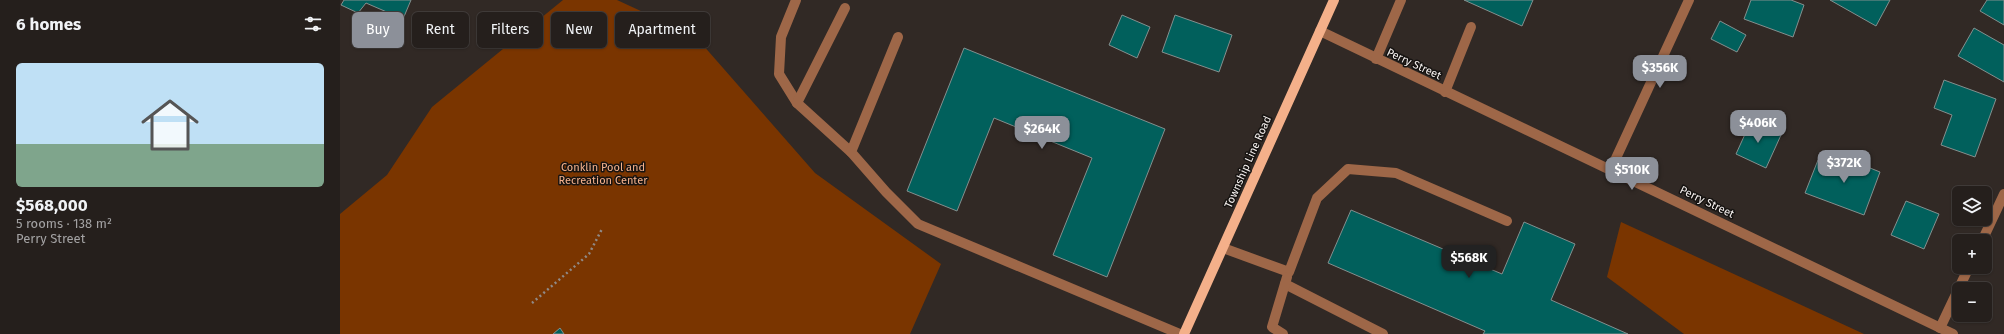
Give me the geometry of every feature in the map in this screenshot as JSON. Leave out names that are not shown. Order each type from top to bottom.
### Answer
[{"type":"main road","name":"Township Line Road","points":[[1184,334],[1334,0]]},
{"type":"street","points":[[796,0],[781,37],[779,74],[797,104],[851,152],[886,192],[918,224],[1180,334]]},
{"type":"street","points":[[1376,59],[1401,0]]},
{"type":"street","points":[[1610,169],[1689,0]]},
{"type":"street","points":[[797,104],[845,8]]},
{"type":"street","points":[[1445,92],[1471,27]]},
{"type":"street","name":"Perry Street","points":[[1320,31],[1953,334]]},
{"type":"street","points":[[851,152],[898,37]]},
{"type":"street","points":[[1283,334],[1272,327],[1289,272],[1317,198],[1348,170],[1396,173],[1508,221]]},
{"type":"street","points":[[1985,234],[2004,194]]},
{"type":"street","points":[[1223,248],[1289,272]]},
{"type":"street","points":[[1940,328],[1966,274]]},
{"type":"street","points":[[1285,284],[1383,334]]},
{"type":"path","points":[[532,303],[589,254],[602,229]]},
{"type":"green space","name":"Conklin Pool and Recreation Center","points":[[563,0],[617,0],[643,12],[615,12],[615,48],[706,48],[815,173],[941,264],[910,334],[340,334],[340,214],[387,175],[432,107],[504,48],[543,48],[543,16]]},
{"type":"green space","points":[[1621,222],[1864,334],[1684,334],[1607,277]]},
{"type":"building","points":[[344,0],[411,0],[404,17],[404,12],[387,12],[366,3],[359,12],[341,5]]},
{"type":"building","points":[[1464,0],[1533,0],[1522,26]]},
{"type":"building","points":[[1751,0],[1791,0],[1804,5],[1793,37],[1744,19]]},
{"type":"building","points":[[1830,0],[1890,0],[1876,26]]},
{"type":"building","points":[[1987,0],[2004,0],[2004,25],[1980,11]]},
{"type":"building","points":[[1122,15],[1150,27],[1137,58],[1109,45]]},
{"type":"building","points":[[1175,15],[1232,35],[1219,72],[1162,52]]},
{"type":"building","points":[[1720,21],[1746,35],[1737,52],[1711,39]]},
{"type":"building","points":[[1974,28],[2004,45],[2004,82],[1958,56]]},
{"type":"building","points":[[964,48],[1165,129],[1107,277],[1053,255],[1092,158],[994,118],[957,211],[907,191]]},
{"type":"building","points":[[1944,80],[1996,99],[1975,157],[1941,145],[1952,115],[1934,108]]},
{"type":"building","points":[[1751,121],[1781,135],[1766,168],[1736,154]]},
{"type":"building","points":[[1840,156],[1880,172],[1864,215],[1805,193],[1818,160],[1836,167]]},
{"type":"building","points":[[1906,201],[1939,214],[1924,249],[1891,235]]},
{"type":"building","points":[[1351,210],[1502,274],[1524,222],[1575,244],[1551,300],[1628,334],[1483,334],[1485,331],[1328,263]]},
{"type":"building","points":[[560,328],[564,334],[553,334]]}]
